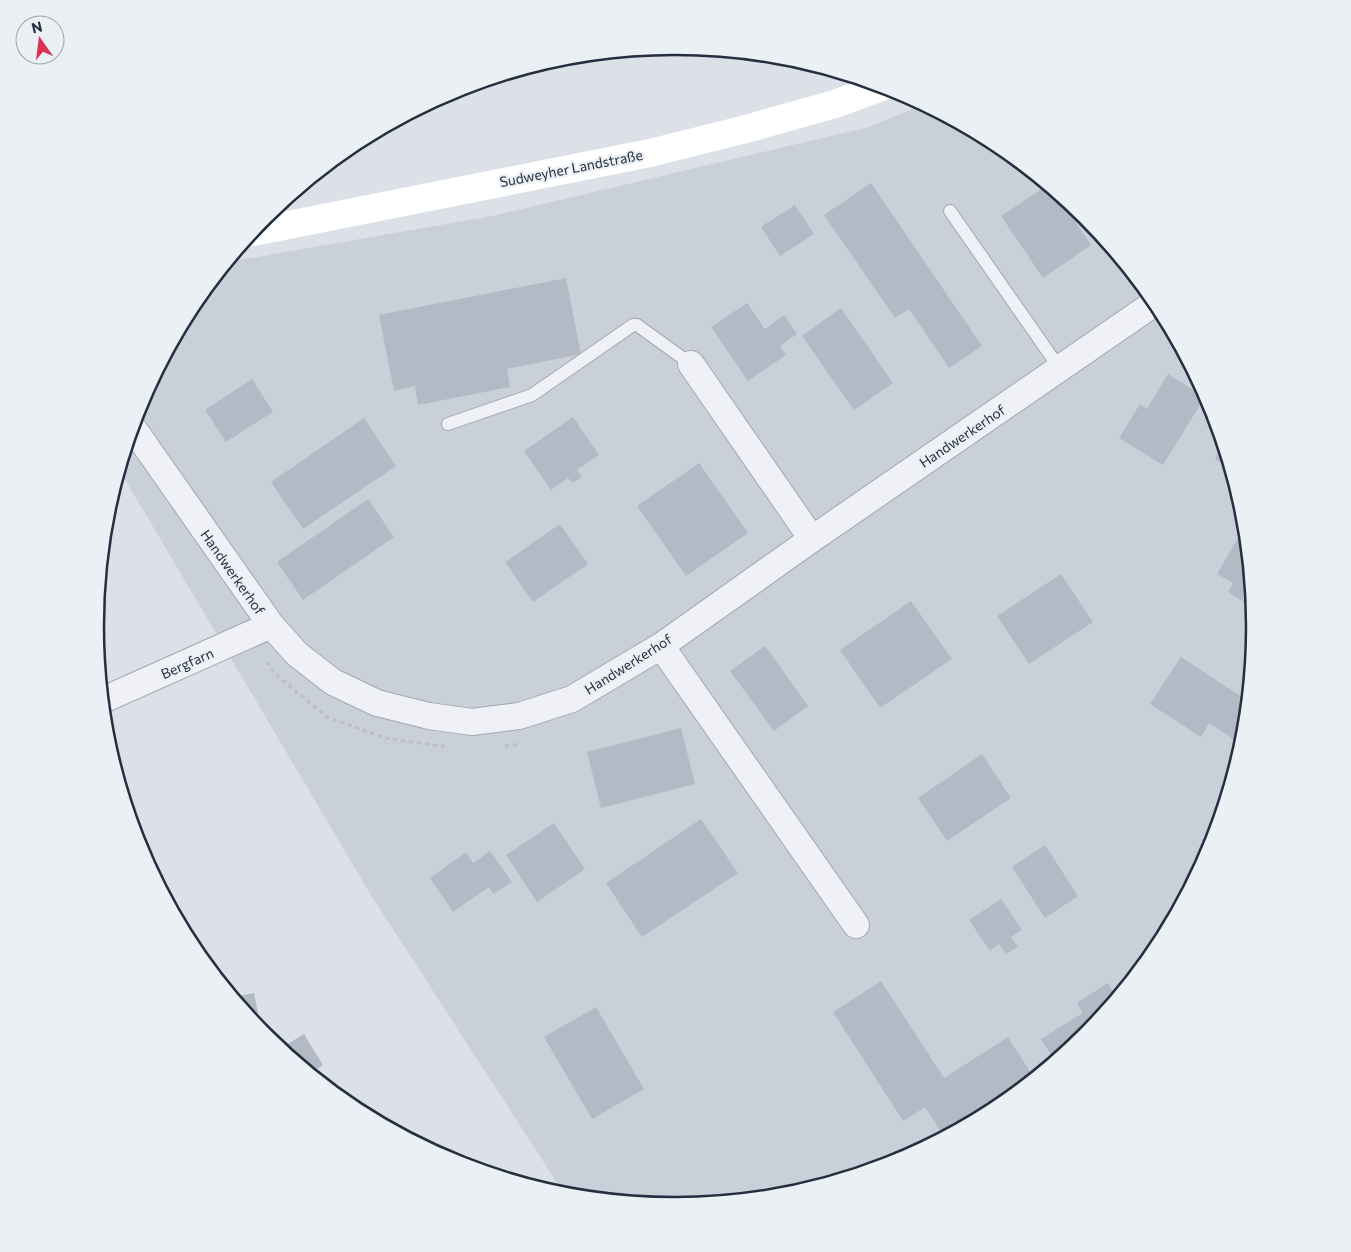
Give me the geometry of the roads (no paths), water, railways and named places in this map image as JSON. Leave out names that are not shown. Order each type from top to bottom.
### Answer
[{"type":"main road","name":"Sudweyher Landstraße","points":[[265,230],[650,153],[742,130],[816,109],[872,90]]},
{"type":"street","name":"Handwerkerhof","points":[[138,435],[259,631],[297,654],[333,682],[376,703],[429,716],[472,722],[519,716],[572,699],[661,646],[812,539],[1149,307]]},
{"type":"street","points":[[691,364],[812,539]]},
{"type":"street","name":"Bergfarn","points":[[109,697],[259,631]]},
{"type":"street","points":[[661,646],[856,925]]},
{"type":"lane","points":[[950,212],[1060,369]]},
{"type":"lane","points":[[448,424],[532,395],[633,325],[637,325],[691,364]]}]
